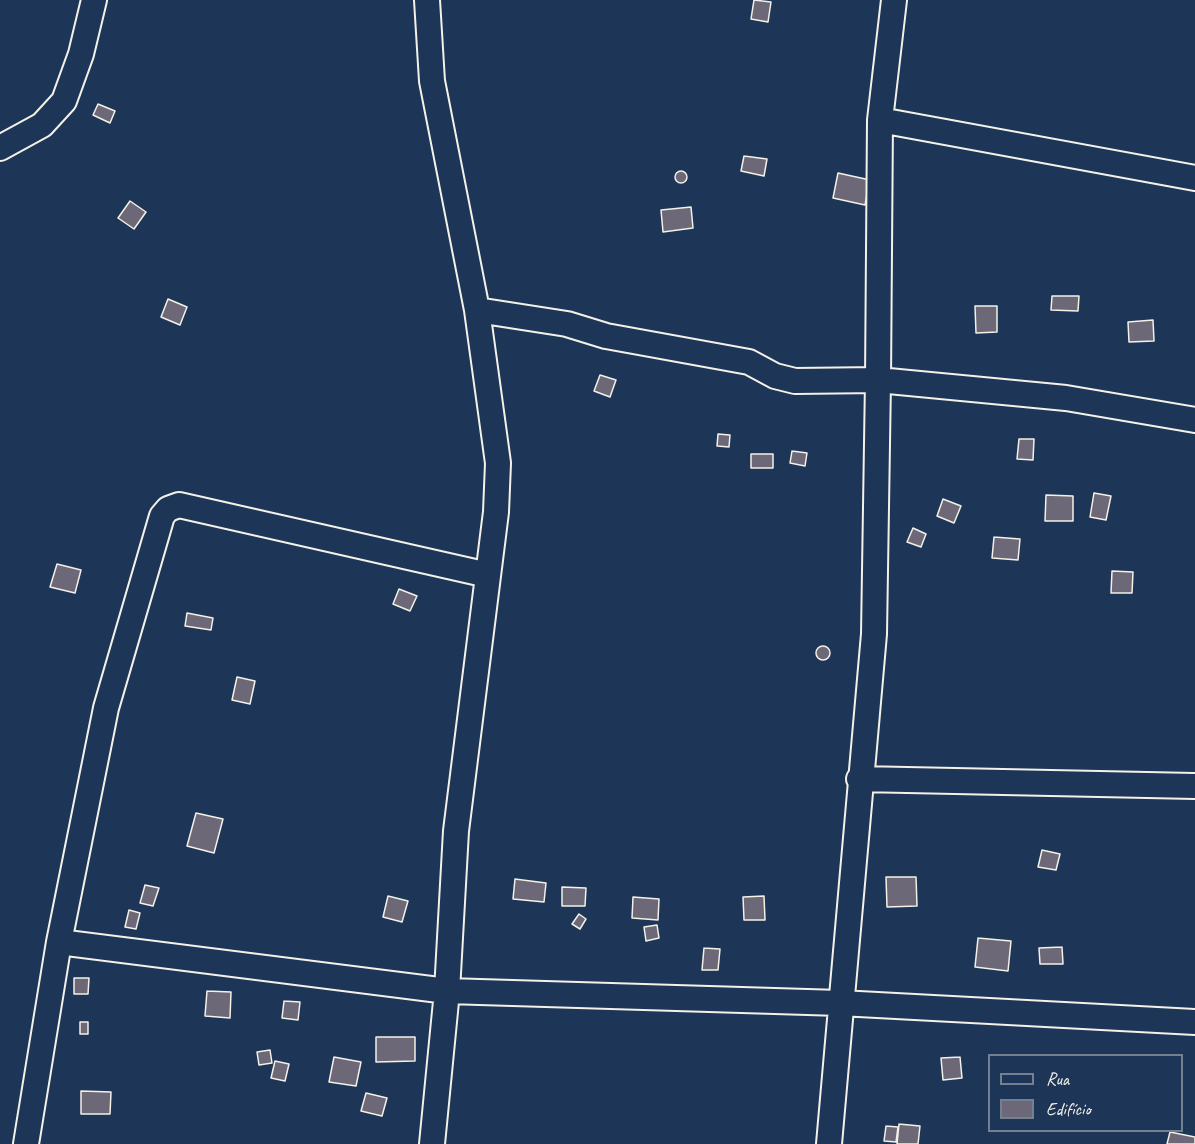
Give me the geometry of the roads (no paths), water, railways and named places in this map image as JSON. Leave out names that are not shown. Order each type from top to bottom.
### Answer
[{"type":"street","points":[[0,148],[42,125],[64,101],[81,54],[94,0]]},
{"type":"street","points":[[427,0],[432,81],[477,310],[498,463],[496,512],[456,831],[447,991],[432,1144]]},
{"type":"street","points":[[829,1144],[874,634],[880,120],[894,0]]},
{"type":"street","points":[[880,120],[1195,178]]},
{"type":"street","points":[[477,310],[567,324],[606,336],[749,362],[774,376],[795,381],[878,380],[1066,398],[1195,420]]},
{"type":"street","points":[[26,1144],[59,942],[106,708],[162,516],[168,509],[179,505],[488,574]]},
{"type":"street","points":[[860,779],[1195,786]]},
{"type":"street","points":[[59,942],[447,991],[840,1003],[1195,1022]]}]
